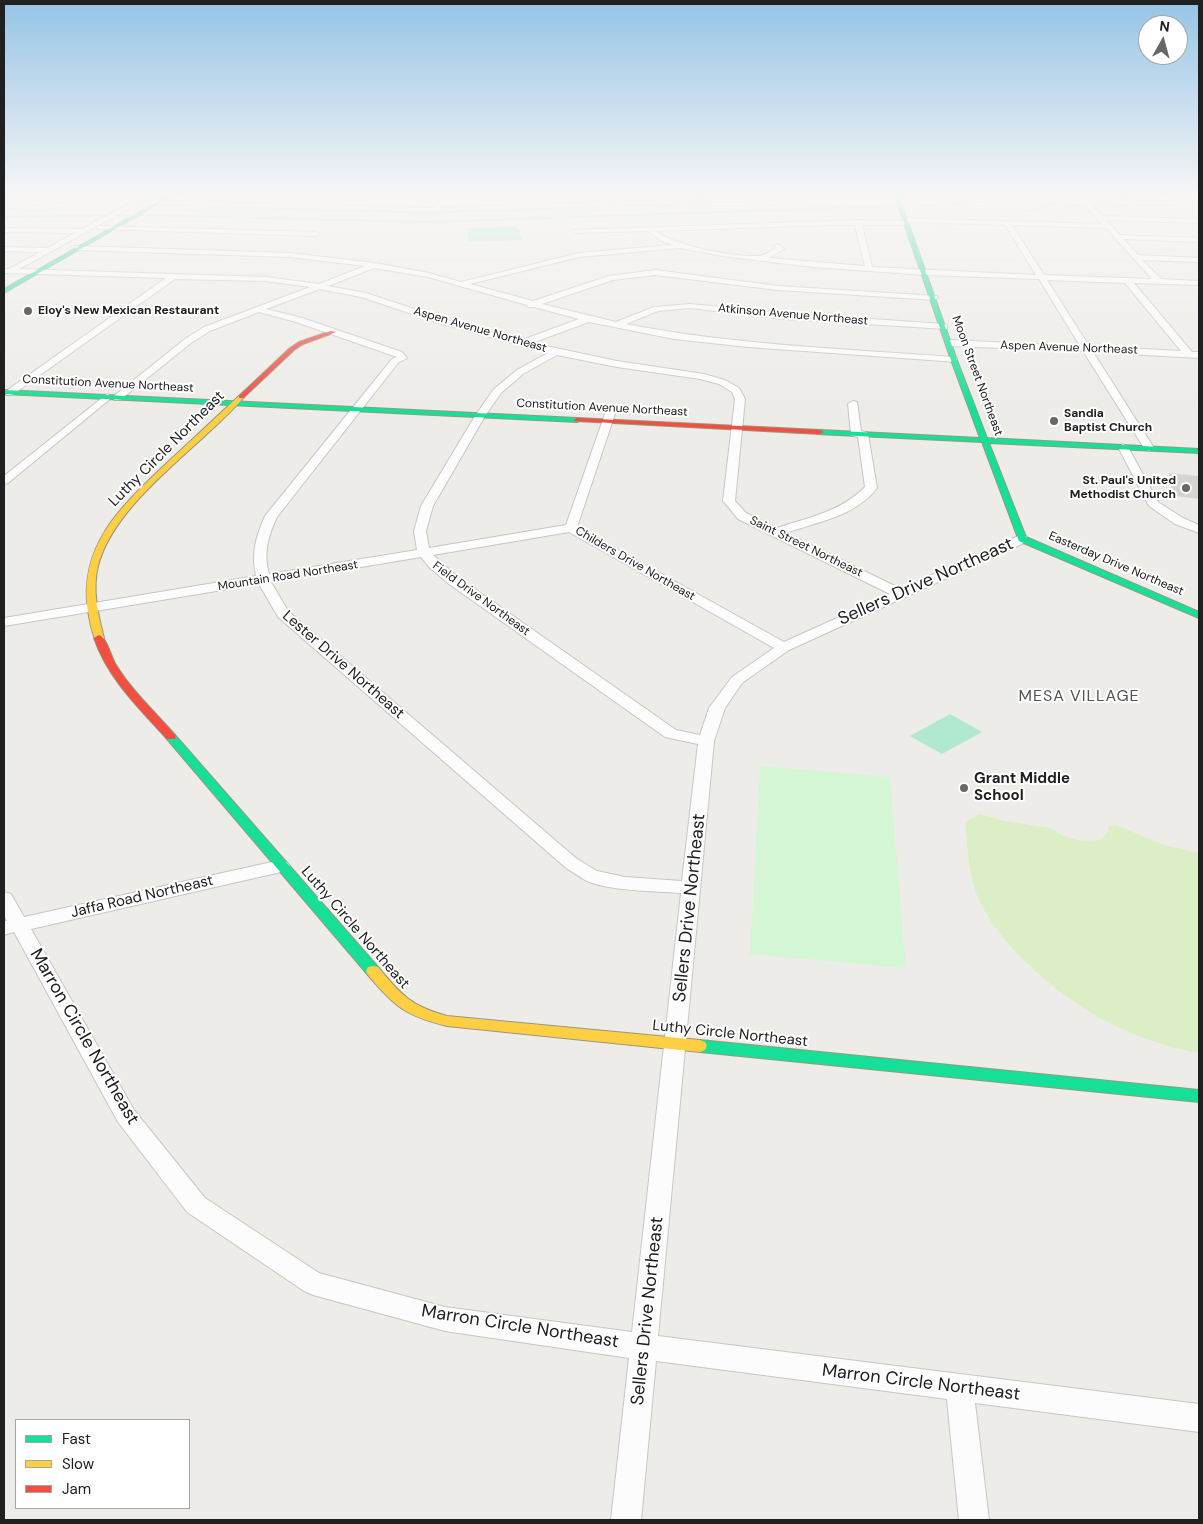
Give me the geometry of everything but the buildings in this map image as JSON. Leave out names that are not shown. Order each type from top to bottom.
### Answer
[{"type":"street","points":[[7,271],[18,265]]},
{"type":"street","points":[[4,282],[32,265]]},
{"type":"street","points":[[4,291],[49,265]]},
{"type":"street","points":[[4,481],[188,341],[222,322],[376,265]]},
{"type":"street","points":[[377,265],[416,272],[531,305],[588,319],[691,338],[954,360]]},
{"type":"street","points":[[461,284],[537,265]]},
{"type":"street","points":[[827,265],[925,272],[1199,283]]},
{"type":"street","name":"Moon Street Northeast","points":[[922,265],[954,360],[986,440],[1022,539]]},
{"type":"street","points":[[1032,265],[1149,448]]},
{"type":"street","points":[[1143,265],[1158,281]]},
{"type":"street","name":"Aspen Avenue Northeast","points":[[7,271],[266,279],[319,286],[363,295],[438,320],[556,352],[617,364],[701,376],[722,382],[736,390],[740,399],[737,428]]},
{"type":"street","points":[[531,305],[618,276],[642,273],[690,275],[755,286],[934,298]]},
{"type":"street","points":[[6,392],[174,276]]},
{"type":"street","points":[[1127,280],[1188,353]]},
{"type":"street","name":"Atkinson Avenue Northeast","points":[[616,325],[670,304],[784,316],[944,327]]},
{"type":"street","name":"Lester Drive Northeast","points":[[238,307],[291,317],[400,354],[402,358],[396,361],[355,410],[267,523],[260,542],[259,566],[271,598],[283,614],[571,863],[592,876],[625,883],[692,888]]},
{"type":"street","points":[[523,343],[588,319]]},
{"type":"street","name":"Luthy Circle Northeast","points":[[332,332],[292,348],[132,502],[108,532],[99,549],[93,568],[91,608],[102,650],[118,675],[401,1004],[422,1015],[447,1021],[1199,1096]]},
{"type":"street","name":"Aspen Avenue Northeast","points":[[949,343],[1085,348],[1199,355]]},
{"type":"street","points":[[817,361],[821,350]]},
{"type":"street","name":"Field Drive Northeast","points":[[556,352],[520,372],[497,391],[480,416],[422,518],[419,536],[424,554],[437,568],[454,581],[671,734],[706,741]]},
{"type":"street","name":"Constitution Avenue Northeast","points":[[6,392],[1199,450]]},
{"type":"street","points":[[775,533],[843,509],[863,499],[871,488],[853,404]]},
{"type":"street","name":"Childers Drive Northeast","points":[[612,408],[571,528],[770,641],[784,647]]},
{"type":"street","name":"Saint Street Northeast","points":[[737,428],[729,501],[742,516],[900,594]]},
{"type":"street","points":[[1123,447],[1153,504],[1178,521],[1199,529]]},
{"type":"street","name":"Mountain Road Northeast","points":[[4,622],[424,554],[571,528]]},
{"type":"street","name":"Sellers Drive Northeast","points":[[626,1520],[706,741],[717,708],[737,680],[784,647],[1022,539]]},
{"type":"street","name":"Easterday Drive Northeast","points":[[1022,539],[1197,612]]},
{"type":"street","name":"Jaffa Road Northeast","points":[[12,926],[281,866]]},
{"type":"street","name":"Marron Circle Northeast","points":[[4,898],[12,926],[126,1116],[196,1205],[313,1283],[445,1319],[644,1347],[1199,1418]]},
{"type":"street","points":[[960,1388],[974,1520]]},
{"type":"green space","points":[[950,714],[982,732],[942,754],[910,736]]},
{"type":"green space","points":[[760,766],[890,777],[906,968],[750,954]]},
{"type":"green space","points":[[979,814],[1005,821],[1051,828],[1063,836],[1082,841],[1099,840],[1107,834],[1109,826],[1116,825],[1164,845],[1199,853],[1199,1053],[1144,1038],[1104,1021],[1076,1003],[1042,977],[1010,945],[985,911],[973,885],[965,822]]},
{"type":"traffic: fast","points":[[4,291],[49,265]]},
{"type":"traffic: fast","points":[[921,265],[954,360],[1022,539],[1199,615]]},
{"type":"traffic: fast","points":[[4,392],[577,420]]},
{"type":"traffic: fast","points":[[820,432],[1199,451]]},
{"type":"traffic: fast","points":[[171,737],[373,971]]},
{"type":"traffic: fast","points":[[700,1046],[1199,1096]]},
{"type":"traffic: slow","points":[[99,638],[92,603],[91,585],[93,567],[98,551],[106,536],[138,495],[241,397]]},
{"type":"traffic: slow","points":[[373,971],[404,1005],[421,1014],[447,1021],[700,1046]]},
{"type":"traffic: jam","points":[[241,397],[292,349],[301,343],[333,332]]},
{"type":"traffic: jam","points":[[577,420],[820,432]]},
{"type":"traffic: jam","points":[[99,638],[119,678],[171,737]]},
{"type":"place","name":"Eloy's New Mexican Restaurant","points":[[28,311]]},
{"type":"place","name":"Sandia Baptist Church","points":[[1054,421]]},
{"type":"place","name":"St. Paul's United Methodist Church","points":[[1186,488]]},
{"type":"place","name":"Grant Middle School","points":[[964,788]]},
{"type":"district","name":"MESA VILLAGE","points":[[1079,697]]}]
